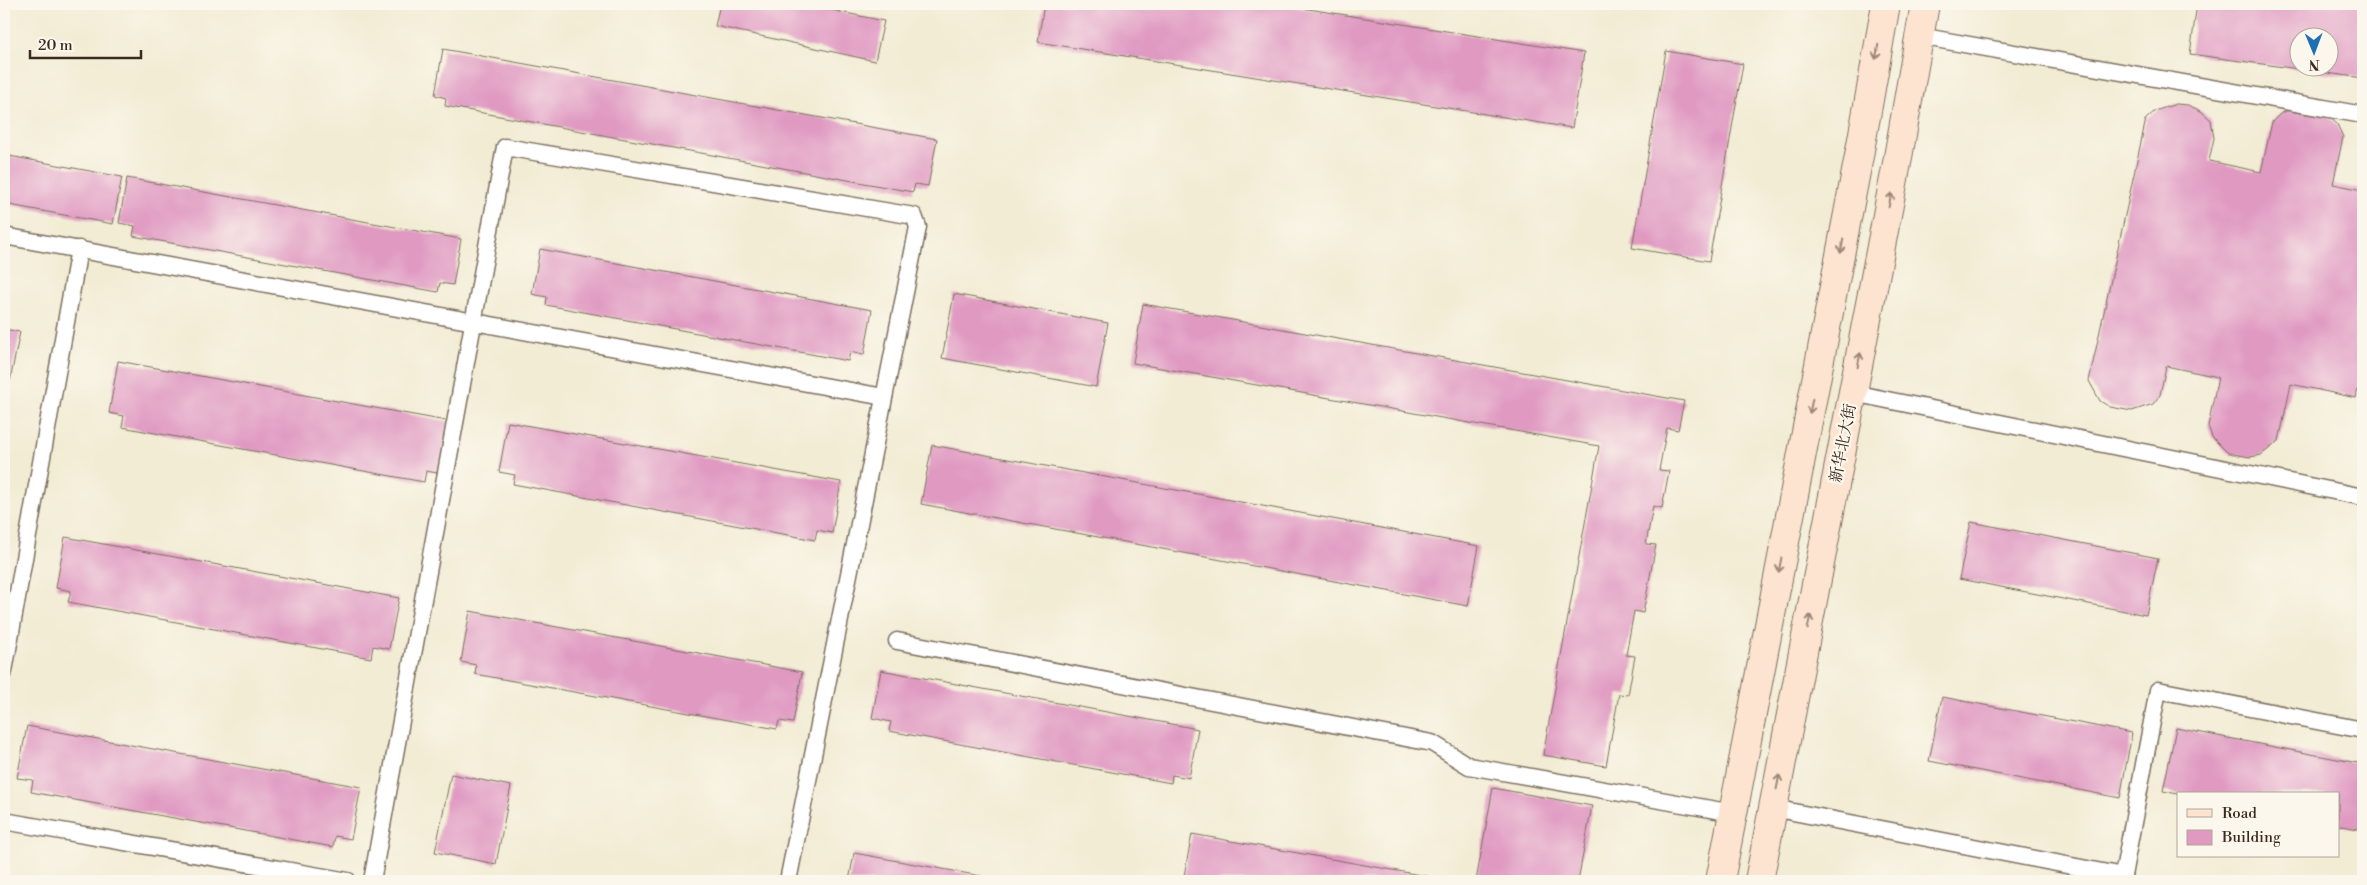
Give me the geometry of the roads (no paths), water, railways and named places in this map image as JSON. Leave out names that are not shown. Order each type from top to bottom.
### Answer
[{"type":"main road","points":[[1720,881],[1859,156],[1886,4]]},
{"type":"main road","name":"新华北大街","points":[[1759,881],[1853,393],[1925,4]]},
{"type":"lane","points":[[1920,36],[2363,115]]},
{"type":"lane","points":[[372,881],[505,146],[914,216],[918,227],[788,881]]},
{"type":"lane","points":[[4,236],[884,397]]},
{"type":"lane","points":[[4,671],[79,249]]},
{"type":"lane","points":[[1853,393],[2363,497]]},
{"type":"lane","points":[[897,641],[1432,742],[1469,766],[1733,813]]},
{"type":"lane","points":[[1773,808],[2122,878],[2158,690],[2363,730]]},
{"type":"lane","points":[[4,820],[348,881]]}]
